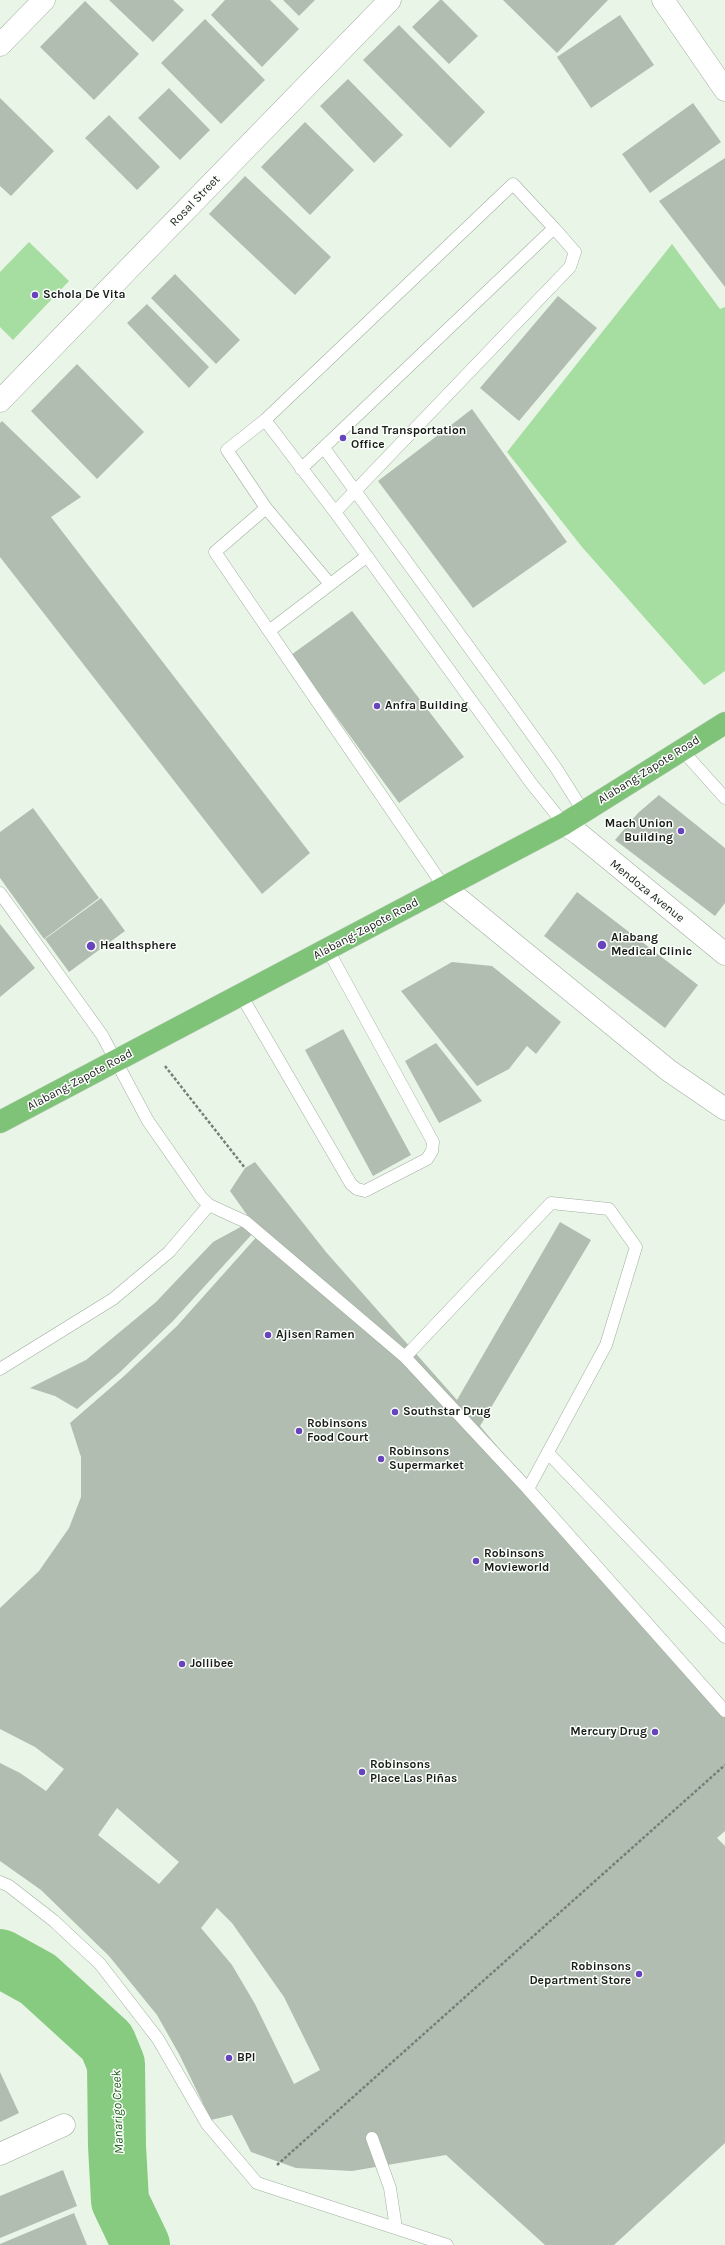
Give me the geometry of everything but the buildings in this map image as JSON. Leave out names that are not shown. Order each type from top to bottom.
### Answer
[{"type":"highway","name":"Alabang-Zapote Road","points":[[0,1122],[564,824],[725,722]]},
{"type":"street","points":[[0,46],[44,0]]},
{"type":"street","name":"Rosal Street","points":[[0,401],[390,0]]},
{"type":"street","points":[[663,0],[725,90]]},
{"type":"street","name":"Mendoza Avenue","points":[[583,812],[606,857]]},
{"type":"street","name":"Mendoza Avenue","points":[[564,824],[579,834],[725,954]]},
{"type":"street","points":[[444,887],[668,1070],[725,1109]]},
{"type":"street","points":[[0,2154],[64,2124]]},
{"type":"lane","points":[[330,584],[266,508],[227,450],[265,420],[513,184],[575,252],[570,268],[335,512]]},
{"type":"lane","points":[[301,469],[554,228]]},
{"type":"lane","points":[[265,420],[335,512],[366,557],[531,783],[564,824]]},
{"type":"lane","points":[[324,448],[556,768],[583,812]]},
{"type":"lane","points":[[266,508],[215,552],[444,887]]},
{"type":"lane","points":[[269,631],[366,557]]},
{"type":"lane","points":[[682,750],[725,798]]},
{"type":"lane","points":[[0,893],[102,1035],[115,1062],[148,1121],[201,1198],[209,1205],[246,1222],[405,1357],[528,1489],[725,1711]]},
{"type":"lane","points":[[241,995],[351,1184],[357,1189],[366,1191],[427,1159],[432,1151],[433,1142],[328,950]]},
{"type":"lane","points":[[405,1357],[551,1203],[609,1209],[636,1247],[606,1345],[528,1489]]},
{"type":"lane","points":[[0,1369],[113,1299],[169,1252],[209,1205]]},
{"type":"lane","points":[[548,1453],[723,1633]]},
{"type":"lane","points":[[0,1882],[9,1886],[54,1921],[100,1964],[158,2038],[207,2124],[257,2183],[447,2245]]},
{"type":"lane","points":[[372,2138],[390,2188],[396,2228]]},
{"type":"path","points":[[150,1042],[156,1054],[180,1087],[245,1168]]},
{"type":"path","points":[[257,2183],[725,1765]]},
{"type":"green space","points":[[29,242],[69,281],[13,340],[0,327],[0,272]]},
{"type":"green space","points":[[672,244],[720,309],[725,307],[725,671],[704,685],[582,547],[507,452]]},
{"type":"waterway","name":"Manarigo Creek","points":[[0,1958],[38,1979],[107,2042],[116,2064],[117,2146],[120,2201],[141,2245]]},
{"type":"place","name":"Schola De Vita","points":[[35,295]]},
{"type":"place","name":"Land Transportation Office","points":[[343,438]]},
{"type":"place","name":"Anfra Building","points":[[377,706]]},
{"type":"place","name":"Mach Union Building","points":[[681,831]]},
{"type":"place","name":"Alabang Medical Clinic","points":[[602,945]]},
{"type":"place","name":"Healthsphere","points":[[91,946]]},
{"type":"place","name":"Ajisen Ramen","points":[[268,1335]]},
{"type":"place","name":"Southstar Drug","points":[[395,1412]]},
{"type":"place","name":"Robinsons Food Court","points":[[299,1431]]},
{"type":"place","name":"Robinsons Supermarket","points":[[381,1459]]},
{"type":"place","name":"Robinsons Movieworld","points":[[476,1561]]},
{"type":"place","name":"Jollibee","points":[[182,1664]]},
{"type":"place","name":"Mercury Drug","points":[[655,1732]]},
{"type":"place","name":"Robinsons Place Las Piñas","points":[[362,1772]]},
{"type":"place","name":"Robinsons Department Store","points":[[639,1974]]},
{"type":"place","name":"BPI","points":[[229,2058]]}]
